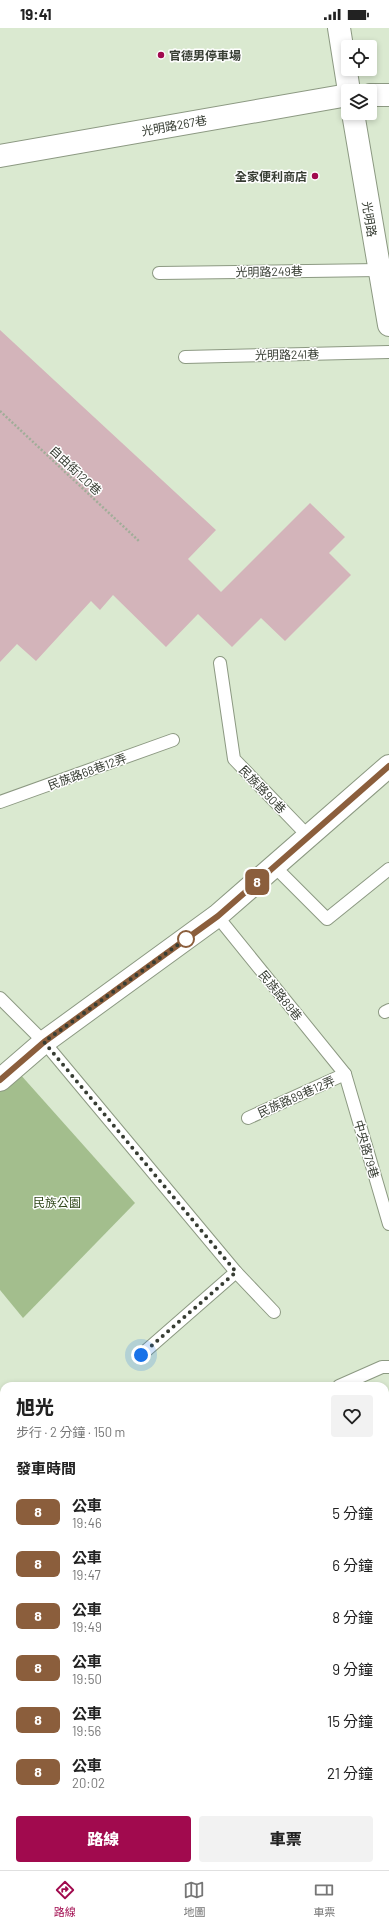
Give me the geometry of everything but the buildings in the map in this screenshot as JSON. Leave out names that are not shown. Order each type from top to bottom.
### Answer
[{"type":"street","points":[[339,28],[348,84]]},
{"type":"street","points":[[377,95],[389,95]]},
{"type":"street","name":"光明路267巷","points":[[0,156],[341,96]]},
{"type":"street","name":"光明路","points":[[354,120],[389,325]]},
{"type":"street","points":[[0,1080],[44,1042],[218,916],[389,766]]},
{"type":"lane","name":"光明路249巷","points":[[159,272],[379,270]]},
{"type":"lane","name":"光明路241巷","points":[[185,357],[389,352]]},
{"type":"lane","name":"民族路90巷","points":[[220,663],[234,759],[309,837]]},
{"type":"lane","name":"民族路68巷12弄","points":[[0,802],[173,740]]},
{"type":"lane","points":[[275,867],[327,919],[389,869]]},
{"type":"lane","name":"民族路89巷","points":[[218,916],[345,1074]]},
{"type":"lane","points":[[0,998],[44,1042],[236,1272],[274,1312]]},
{"type":"lane","name":"民族路89巷12弄","points":[[248,1118],[345,1074]]},
{"type":"lane","name":"中央路79巷","points":[[345,1074],[389,1224]]},
{"type":"lane","points":[[141,1355],[236,1272]]},
{"type":"lane","points":[[348,1382],[382,1367],[389,1367]]},
{"type":"path","name":"自由街120巷","points":[[0,411],[140,542]]},
{"type":"green space","name":"民族公園","points":[[11,1064],[135,1203],[23,1318],[0,1290],[0,1074]]},
{"type":"bus line","name":"8","points":[[0,1080],[44,1042],[218,916],[389,766]]},
{"type":"place","name":"官德男停車場","points":[[161,55]]},
{"type":"place","name":"全家便利商店","points":[[315,176]]},
{"type":"route","points":[[141,1355],[236,1272],[44,1042],[186,939]]}]
